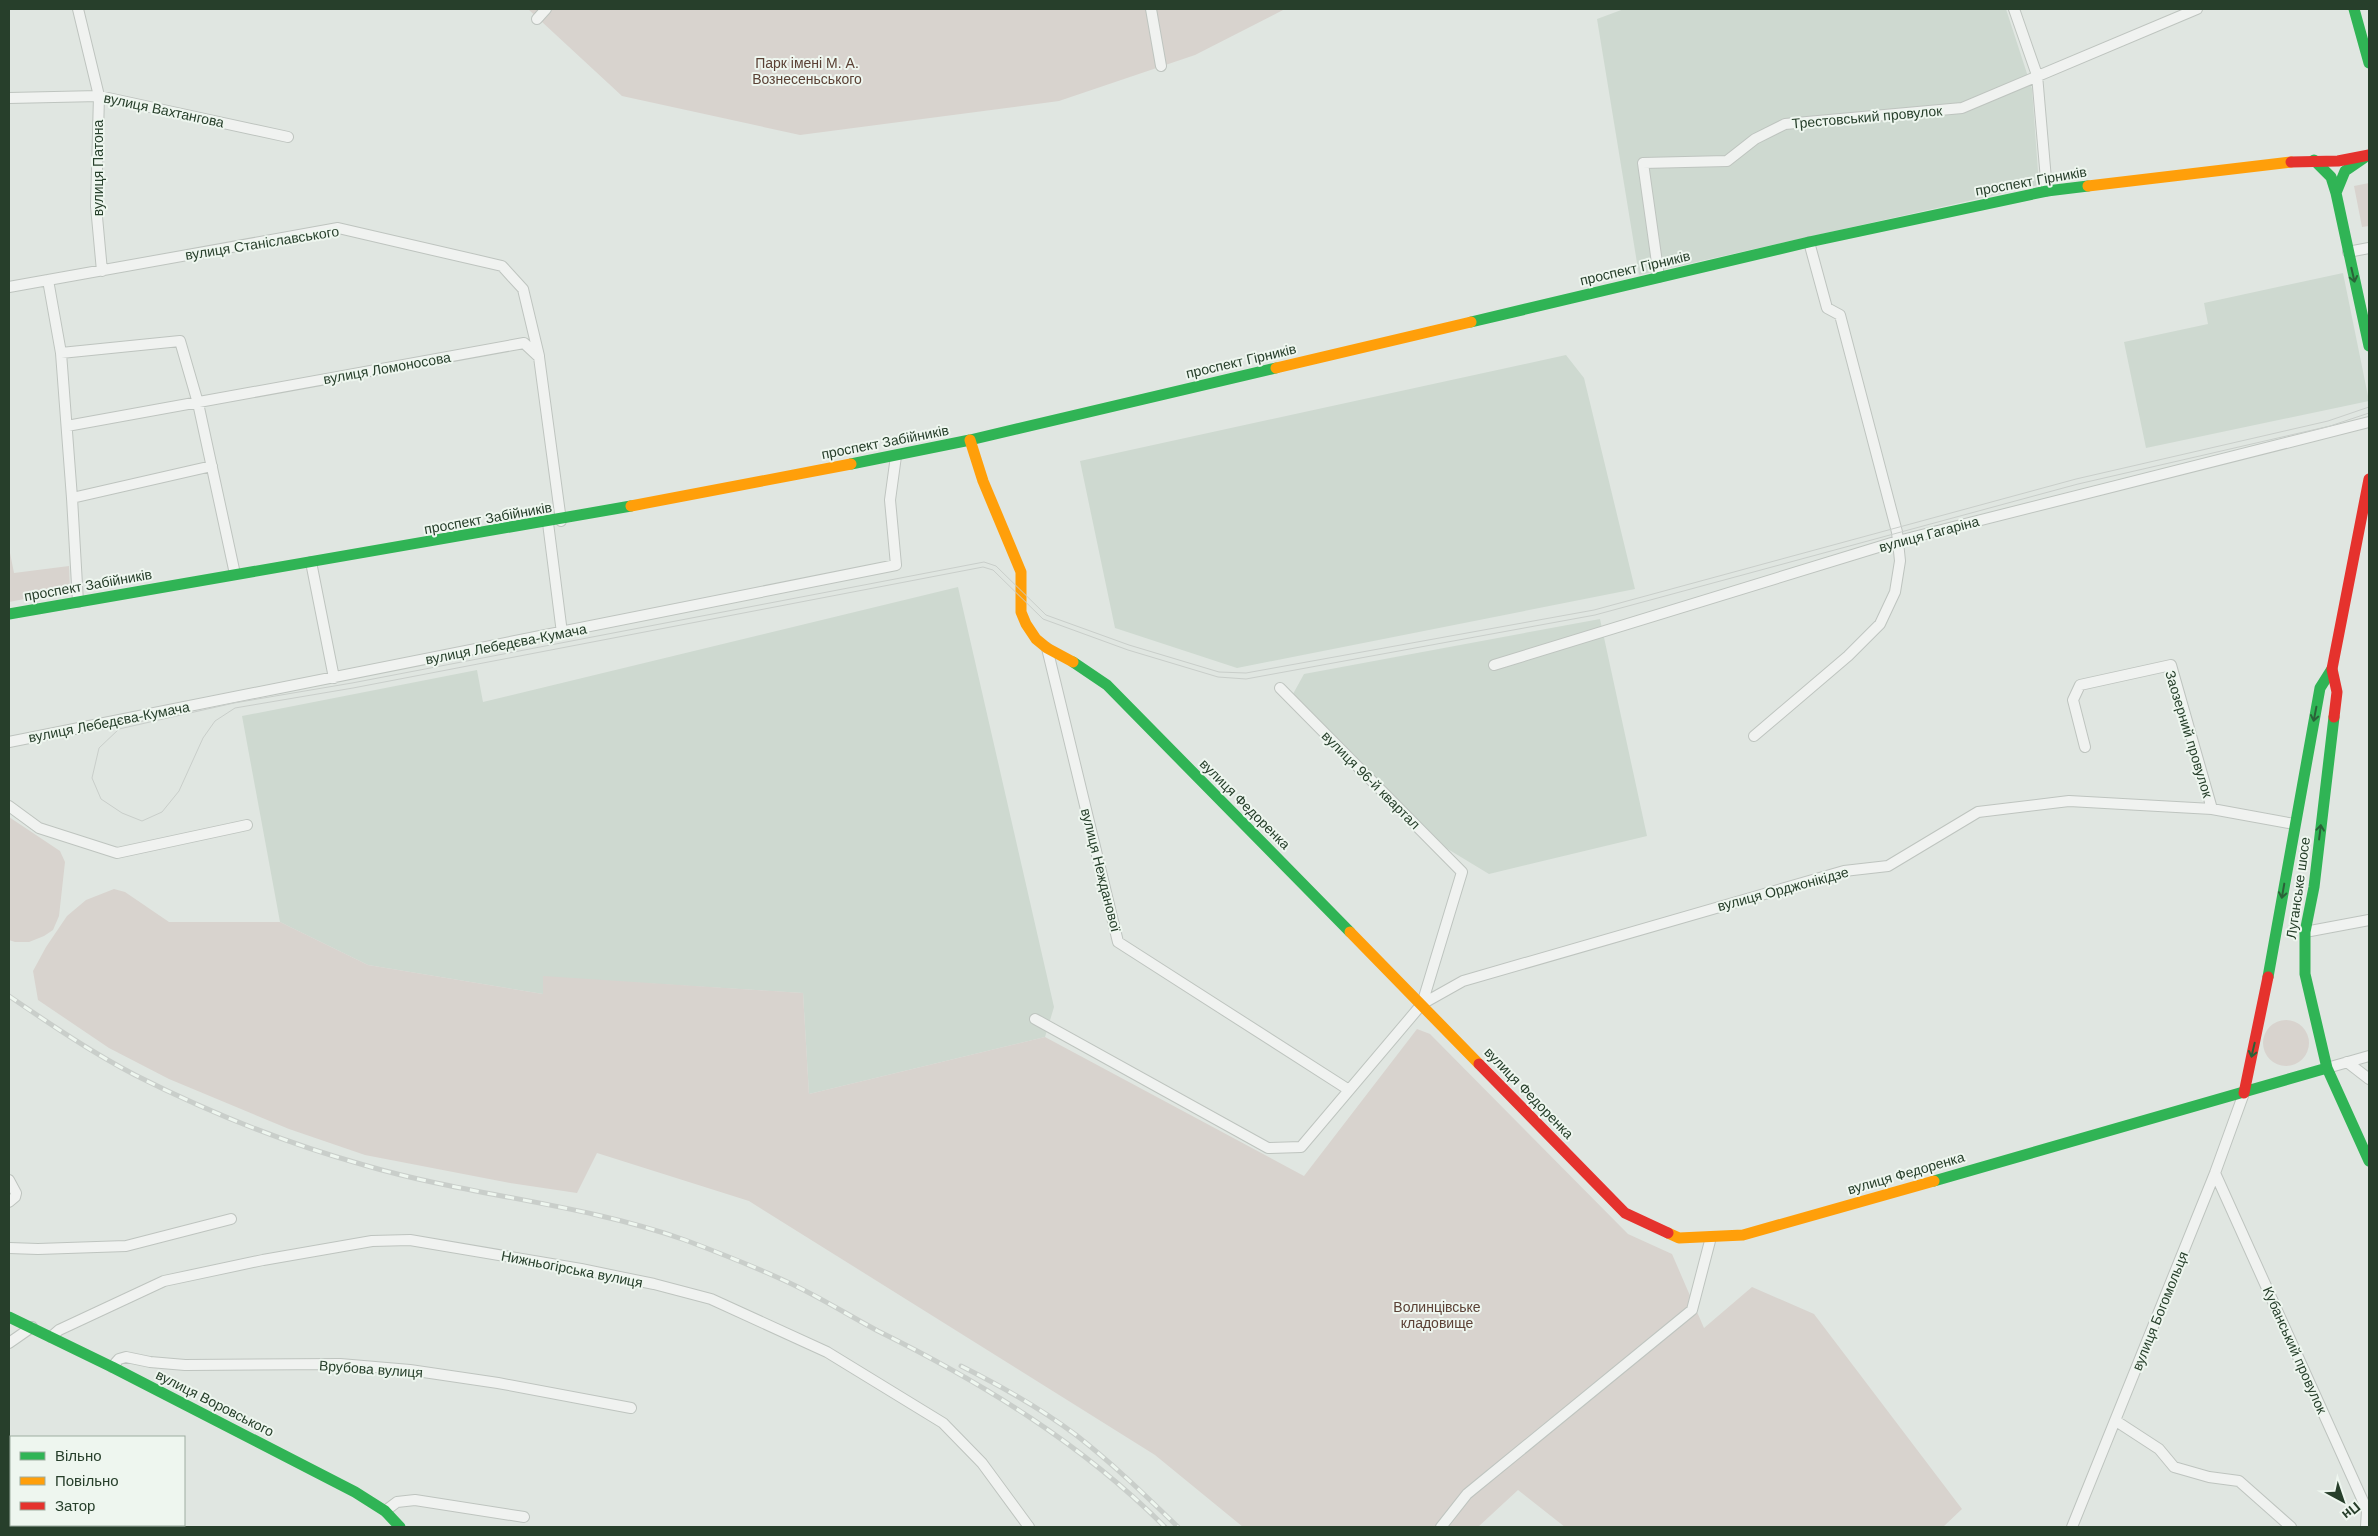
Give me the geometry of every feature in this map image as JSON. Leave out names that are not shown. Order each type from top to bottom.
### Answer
[{"type":"main road","points":[[2354,9],[2369,63]]},
{"type":"main road","points":[[2336,193],[2345,171],[2368,156]]},
{"type":"main road","name":"проспект Гірників","points":[[970,440],[1809,242],[2048,191],[2277,162],[2338,161],[2368,156]]},
{"type":"main road","points":[[2314,160],[2331,177],[2336,193],[2369,346]]},
{"type":"main road","name":"проспект Забійників","points":[[9,614],[235,574],[548,523],[970,440]]},
{"type":"main road","name":"вулиця Федоренка","points":[[970,440],[983,481],[1021,572],[1021,612],[1036,638],[1047,648],[1080,666],[1107,685],[1625,1213],[1679,1238],[1743,1235],[2327,1068]]},
{"type":"main road","name":"Луганське шосе","points":[[2244,1093],[2261,1017],[2294,824],[2320,688],[2332,669],[2369,479]]},
{"type":"main road","name":"Луганське шосе","points":[[2332,669],[2337,692],[2314,887],[2305,932],[2304,974],[2327,1068],[2369,1161]]},
{"type":"main road","name":"вулиця Воровського","points":[[9,1317],[112,1367],[355,1492],[384,1511],[400,1527]]},
{"type":"street","name":"вулиця Патона","points":[[78,9],[99,96],[96,206],[102,270]]},
{"type":"street","points":[[537,19],[546,9]]},
{"type":"street","points":[[1151,9],[1161,66]]},
{"type":"street","points":[[2014,9],[2037,75],[2048,191]]},
{"type":"street","name":"Трестовський провулок","points":[[1659,277],[1643,163],[1727,160],[1756,139],[1785,124],[1962,108],[2197,9]]},
{"type":"street","name":"вулиця Вахтангова","points":[[9,98],[99,96],[288,137]]},
{"type":"street","name":"вулиця Станіславського","points":[[9,287],[338,228],[502,266],[524,289],[539,357]]},
{"type":"street","points":[[1754,736],[1848,656],[1880,624],[1895,592],[1900,561],[1898,541],[1840,314],[1827,308],[1809,242]]},
{"type":"street","points":[[2348,252],[2369,248]]},
{"type":"street","points":[[48,280],[61,353],[78,602]]},
{"type":"street","points":[[61,353],[180,341],[198,403],[235,574]]},
{"type":"street","name":"вулиця Ломоносова","points":[[67,426],[524,343],[539,357]]},
{"type":"street","points":[[539,357],[561,520]]},
{"type":"street","name":"вулиця Гагаріна","points":[[1494,665],[1898,541],[2369,422]]},
{"type":"street","name":"вулиця Лебедєва-Кумача","points":[[9,742],[896,565],[890,500],[896,456]]},
{"type":"street","points":[[72,498],[212,466]]},
{"type":"street","points":[[548,523],[562,633]]},
{"type":"street","points":[[311,562],[334,678]]},
{"type":"street","name":"вулиця Нежданової","points":[[1047,648],[1118,942],[1350,1090]]},
{"type":"street","name":"Заозерний провулок","points":[[2085,747],[2072,700],[2080,685],[2171,665],[2212,809]]},
{"type":"street","name":"вулиця 96-й квартал","points":[[1280,688],[1462,872],[1422,1004]]},
{"type":"street","name":"вулиця Орджонікідзе","points":[[1422,1004],[1463,981],[1844,871],[1888,866],[1978,812],[2069,801],[2212,809],[2294,824]]},
{"type":"street","points":[[9,806],[40,828],[117,853],[247,825]]},
{"type":"street","points":[[2305,932],[2369,920]]},
{"type":"street","points":[[1035,1019],[1268,1148],[1301,1147],[1422,1004]]},
{"type":"street","points":[[2327,1068],[2369,1056]]},
{"type":"street","points":[[2347,1062],[2369,1079]]},
{"type":"street","name":"вулиця Богомольця","points":[[2072,1527],[2215,1173],[2244,1093]]},
{"type":"street","name":"Кубанський провулок","points":[[2215,1173],[2367,1510],[2366,1527]]},
{"type":"street","points":[[9,1180],[16,1193],[9,1202]]},
{"type":"street","points":[[9,1248],[38,1250],[126,1246],[231,1219]]},
{"type":"street","points":[[1441,1527],[1467,1494],[1692,1310],[1711,1237]]},
{"type":"street","name":"Нижньогірська вулиця","points":[[51,1337],[59,1330],[164,1281],[263,1260],[372,1241],[410,1240],[581,1269],[712,1299],[827,1352],[942,1423],[982,1463],[1029,1527]]},
{"type":"street","points":[[9,1343],[32,1327]]},
{"type":"street","name":"Врубова вулиця","points":[[112,1367],[120,1359],[126,1357],[150,1362],[185,1365],[340,1364],[410,1370],[498,1383],[631,1408]]},
{"type":"street","points":[[2116,1422],[2159,1449],[2174,1467],[2239,1481],[2292,1527]]},
{"type":"street","points":[[384,1511],[397,1502],[415,1500],[524,1517]]},
{"type":"shaded area","points":[[1624,9],[2006,9],[2032,89],[2039,185],[1639,275],[1597,19]]},
{"type":"shaded area","points":[[2343,273],[2369,401],[2146,448],[2124,342],[2208,324],[2204,303]]},
{"type":"shaded area","points":[[1566,355],[1584,378],[1635,589],[1237,668],[1115,628],[1080,461]]},
{"type":"shaded area","points":[[958,587],[1054,1007],[1045,1037],[809,1094],[803,993],[543,977],[543,994],[368,965],[280,922],[242,716],[477,670],[483,702]]},
{"type":"shaded area","points":[[1600,619],[1647,836],[1489,874],[1446,848],[1293,694],[1304,674]]},
{"type":"green space","name":"Парк імені М. А. Вознесеньського","points":[[528,9],[1285,9],[1195,55],[1059,101],[800,135],[622,96]]},
{"type":"green space","points":[[2369,183],[2369,226],[2362,227],[2354,186]]},
{"type":"green space","points":[[9,548],[14,573],[69,566],[70,590],[9,602]]},
{"type":"green space","points":[[9,817],[60,851],[65,862],[59,916],[53,930],[29,942],[9,940]]},
{"type":"green space","name":"Волинцівське кладовище","points":[[114,889],[125,892],[169,922],[280,922],[368,965],[543,994],[543,976],[803,993],[809,1094],[1045,1037],[1304,1176],[1417,1029],[1430,1034],[1628,1234],[1672,1254],[1704,1328],[1752,1287],[1814,1314],[1962,1509],[1943,1527],[1565,1527],[1518,1490],[1478,1527],[1243,1527],[1155,1455],[749,1201],[597,1153],[577,1193],[510,1183],[365,1155],[289,1129],[169,1079],[109,1048],[38,1000],[33,971],[46,947],[67,916],[86,900]]},
{"type":"green space","points":[[2286,1020],[2299,1024],[2305,1030],[2309,1043],[2305,1056],[2299,1062],[2286,1066],[2273,1062],[2267,1056],[2263,1043],[2267,1030],[2273,1024]]},
{"type":"tram line","points":[[2369,407],[2328,421],[2076,479],[1594,610],[1246,673],[1219,672],[1129,645],[1046,615],[996,566],[984,562],[352,683],[234,703],[119,729],[99,748],[92,778],[101,799],[122,813],[142,821],[162,812],[179,791],[203,738],[215,721],[235,708],[353,688],[983,567],[993,570],[1043,619],[1128,650],[1218,677],[1246,679],[1595,615],[2078,484],[2330,426],[2369,413]]},
{"type":"railway","points":[[9,996],[55,1027],[135,1075],[190,1102],[276,1137],[404,1176],[565,1208],[646,1227],[685,1240],[781,1279],[955,1372],[1030,1417],[1100,1469],[1165,1527]]},
{"type":"railway","points":[[961,1366],[1020,1398],[1076,1435],[1141,1491],[1178,1527]]},
{"type":"traffic: fast","points":[[2354,9],[2369,63]]},
{"type":"traffic: fast","points":[[2336,193],[2345,171],[2364,158]]},
{"type":"traffic: fast","points":[[2314,160],[2331,177],[2336,193],[2369,346]]},
{"type":"traffic: fast","points":[[1471,322],[1809,242],[2047,191],[2088,186]]},
{"type":"traffic: fast","points":[[851,464],[970,440],[1276,368]]},
{"type":"traffic: fast","points":[[9,614],[631,506]]},
{"type":"traffic: fast","points":[[1073,662],[1107,685],[1350,932]]},
{"type":"traffic: fast","points":[[2268,977],[2320,688],[2332,669]]},
{"type":"traffic: fast","points":[[2334,717],[2314,887],[2305,932],[2305,974],[2327,1068],[2369,1161]]},
{"type":"traffic: fast","points":[[1934,1181],[2327,1068]]},
{"type":"traffic: fast","points":[[9,1317],[112,1367],[355,1492],[385,1511],[400,1527]]},
{"type":"traffic: slow","points":[[2088,186],[2291,162]]},
{"type":"traffic: slow","points":[[1276,368],[1471,322]]},
{"type":"traffic: slow","points":[[970,440],[983,481],[1021,572],[1021,612],[1026,624],[1036,639],[1047,648],[1073,662]]},
{"type":"traffic: slow","points":[[631,506],[851,464]]},
{"type":"traffic: slow","points":[[1350,932],[1479,1064]]},
{"type":"traffic: slow","points":[[1668,1233],[1679,1238],[1743,1235],[1934,1181]]},
{"type":"traffic: jam","points":[[2291,162],[2338,161],[2369,155]]},
{"type":"traffic: jam","points":[[2334,717],[2337,692],[2332,669],[2369,479]]},
{"type":"traffic: jam","points":[[2244,1093],[2268,977]]},
{"type":"traffic: jam","points":[[1479,1064],[1625,1213],[1668,1233]]}]
